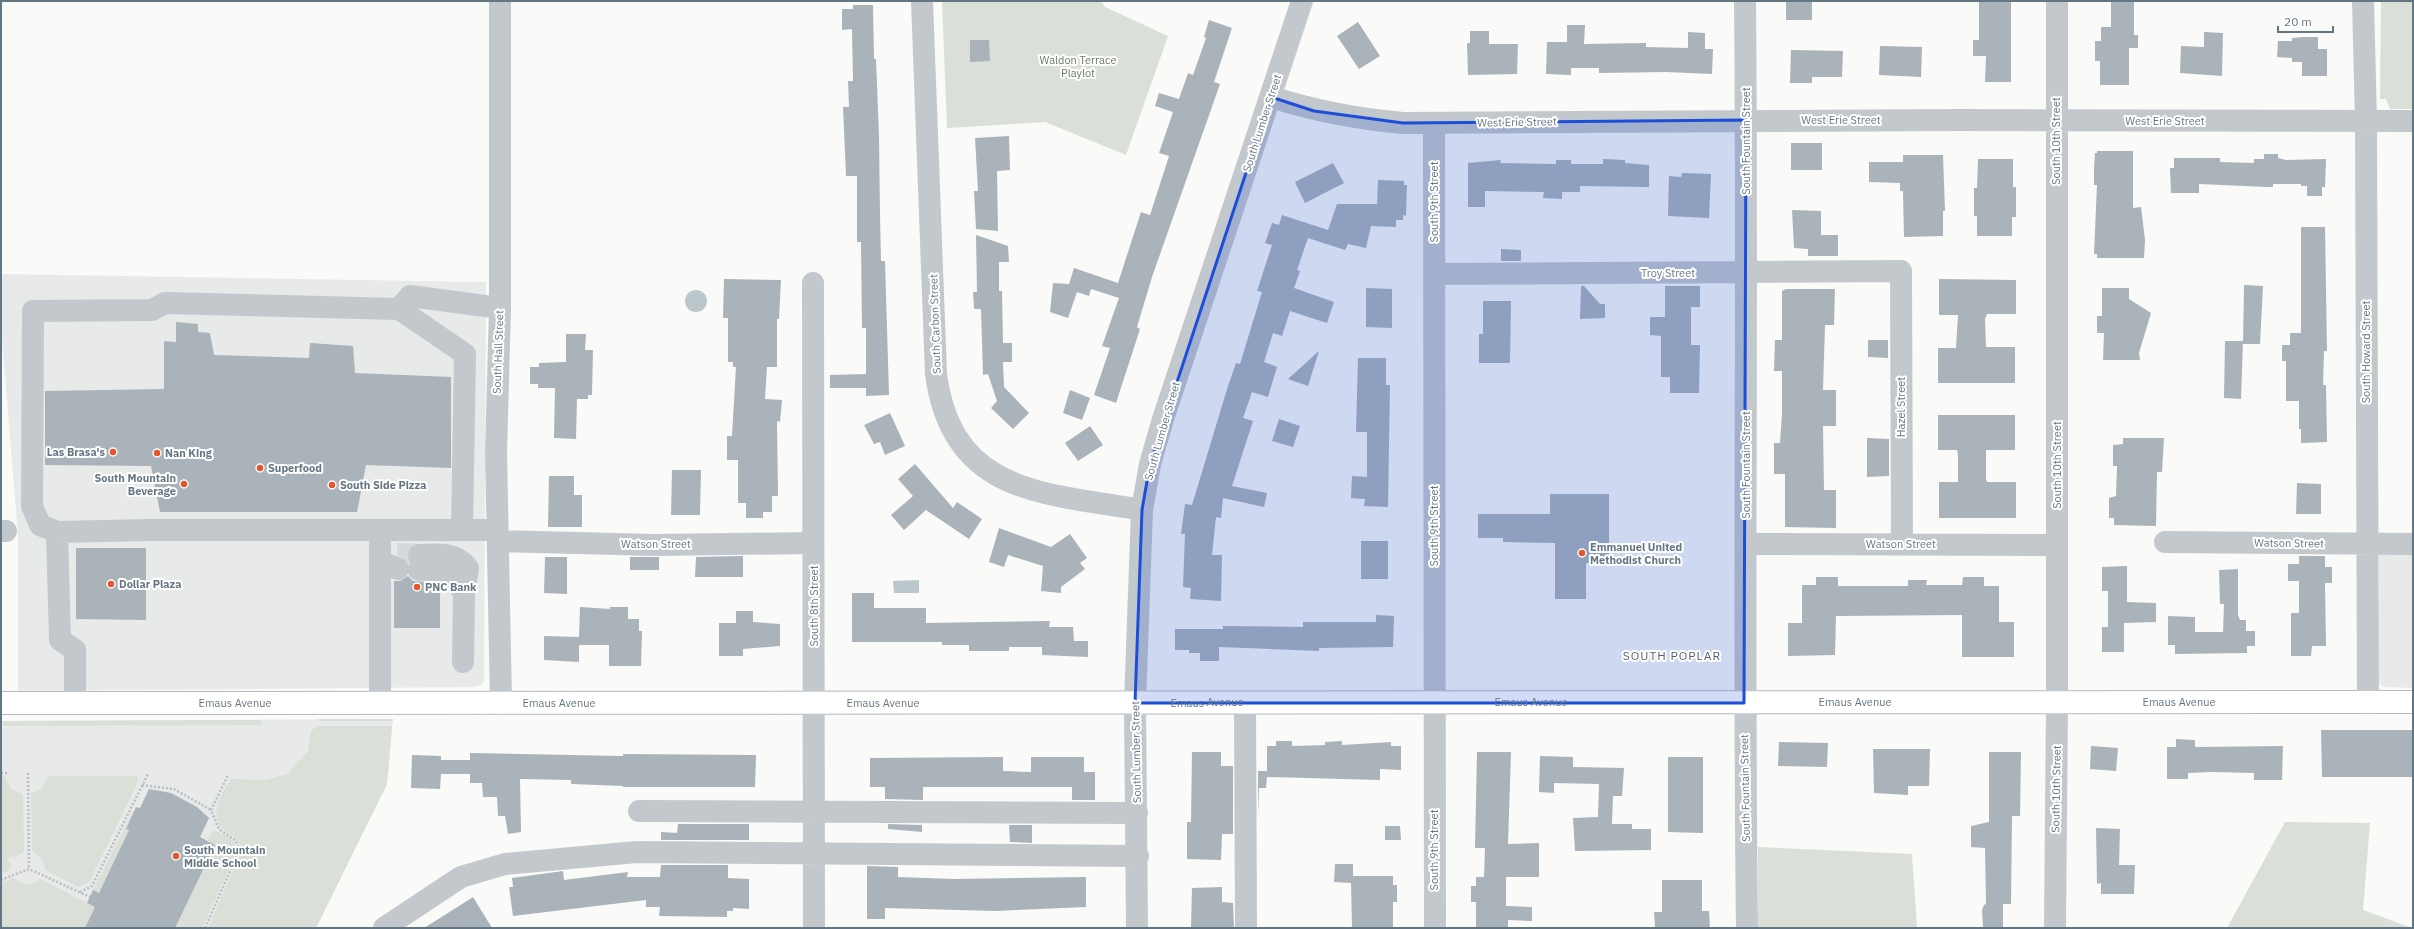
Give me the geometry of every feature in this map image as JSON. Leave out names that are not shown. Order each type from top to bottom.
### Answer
[{"type":"main road","name":"Emaus Avenue","points":[[1,703],[2413,702]]},
{"type":"street","name":"South Hall Street","points":[[500,1],[500,308],[496,452],[501,702]]},
{"type":"street","name":"South Carbon Street","points":[[922,1],[936,374],[939,396],[947,421],[958,440],[972,457],[989,472],[1008,483],[1028,490],[1142,510]]},
{"type":"street","name":"South Lumber Street","points":[[1138,928],[1135,703],[1142,510],[1150,464],[1163,419],[1302,1]]},
{"type":"street","name":"South Fountain Street","points":[[1745,1],[1746,544],[1744,703],[1747,928]]},
{"type":"street","name":"South 10th Street","points":[[2055,928],[2057,703],[2056,1]]},
{"type":"street","name":"South Howard Street","points":[[2363,1],[2366,122],[2368,703]]},
{"type":"street","name":"West Erie Street","points":[[1271,98],[1314,110],[1359,119],[1434,123],[1746,120],[2413,121]]},
{"type":"street","name":"South 9th Street","points":[[1434,123],[1435,928]]},
{"type":"street","name":"Troy Street","points":[[1434,274],[1901,271]]},
{"type":"street","name":"Hazel Street","points":[[1901,271],[1902,544]]},
{"type":"street","name":"South 8th Street","points":[[813,283],[814,928]]},
{"type":"street","points":[[399,309],[410,296],[500,308]]},
{"type":"street","points":[[75,703],[74,650],[60,640],[57,532],[40,525],[32,506],[33,311],[152,310],[166,302],[399,309],[465,354],[462,530]]},
{"type":"street","name":"Watson Street","points":[[57,532],[149,530],[462,530],[498,535],[654,545],[814,543]]},
{"type":"street","points":[[380,530],[404,562],[380,702]]},
{"type":"street","name":"Watson Street","points":[[2165,542],[2413,544]]},
{"type":"street","name":"Watson Street","points":[[1746,544],[2056,545]]},
{"type":"street","points":[[404,562],[443,554],[464,562],[468,568],[464,594],[463,662]]},
{"type":"street","points":[[1245,703],[1246,928]]},
{"type":"street","points":[[638,811],[1137,813]]},
{"type":"street","points":[[384,928],[461,877],[505,864],[637,852],[733,854],[814,853],[1138,856]]},
{"type":"path","points":[[1,773],[8,773]]},
{"type":"path","points":[[28,773],[29,869]]},
{"type":"path","points":[[80,892],[92,886],[148,774]]},
{"type":"path","points":[[211,810],[228,775]]},
{"type":"path","points":[[142,785],[174,789],[186,794],[211,810],[219,829],[236,841],[239,851],[205,928]]},
{"type":"path","points":[[1,880],[29,869],[90,897]]},
{"type":"highlighted area","points":[[1271,97],[1314,111],[1403,123],[1746,120],[1744,703],[1135,703],[1142,510],[1150,464]]},
{"type":"shaded area","points":[[1,274],[486,282],[484,680],[481,685],[473,687],[18,691],[18,534],[1,328]]},
{"type":"shaded area","points":[[696,290],[704,293],[707,301],[704,309],[696,312],[688,309],[685,301],[688,293]]},
{"type":"shaded area","points":[[2413,550],[2413,688],[2384,687],[2380,684],[2379,680],[2379,553]]},
{"type":"shaded area","points":[[919,580],[919,593],[894,593],[893,581]]},
{"type":"shaded area","name":"South Mountain Middle School","points":[[393,719],[387,784],[316,928],[1,928],[1,721]]},
{"type":"green space","name":"Waldon Terrace Playlot","points":[[942,1],[1101,1],[1105,7],[1168,36],[1126,155],[1045,122],[947,128]]},
{"type":"green space","points":[[2381,1],[2413,1],[2413,109],[2390,109],[2386,99],[2380,99]]},
{"type":"green space","points":[[318,719],[393,719],[393,721],[319,721]]},
{"type":"green space","points":[[261,720],[261,725],[4,726],[2,721]]},
{"type":"green space","points":[[317,726],[392,726],[387,784],[316,928],[208,928],[241,852],[237,840],[222,828],[216,817],[218,803],[224,790],[231,779],[266,780],[287,774],[308,751],[311,731]]},
{"type":"green space","points":[[1,776],[5,777],[11,789],[23,794],[24,851],[13,858],[10,856],[7,861],[11,863],[10,870],[1,874]]},
{"type":"green space","points":[[48,776],[136,776],[138,778],[136,786],[90,881],[79,887],[45,870],[42,859],[32,851],[31,793],[41,790]]},
{"type":"green space","points":[[135,807],[126,829],[129,830],[99,893],[93,890]]},
{"type":"green space","points":[[2285,822],[2370,823],[2363,910],[2412,928],[2227,928]]},
{"type":"green space","points":[[212,831],[222,833],[230,838],[235,846],[235,856],[202,928],[175,928],[215,845],[208,841]]},
{"type":"green space","points":[[1758,847],[1912,854],[1917,928],[1758,928]]},
{"type":"green space","points":[[13,878],[25,885],[36,883],[40,879],[95,907],[85,928],[1,928],[1,883]]},
{"type":"building","points":[[1786,1],[1812,1],[1812,20],[1786,20]]},
{"type":"building","points":[[1979,1],[2011,2],[2011,82],[1985,82],[1986,56],[1973,56],[1973,40],[1979,40]]},
{"type":"building","points":[[2111,1],[2134,1],[2134,35],[2138,35],[2138,48],[2129,48],[2129,85],[2100,85],[2100,61],[2095,61],[2095,41],[2101,41],[2101,27],[2111,27]]},
{"type":"building","points":[[853,5],[873,5],[874,59],[876,59],[879,136],[881,261],[885,261],[889,395],[866,396],[866,388],[830,388],[830,375],[866,374],[866,328],[862,328],[861,242],[857,242],[857,176],[846,176],[843,107],[849,107],[848,81],[853,81],[852,29],[842,30],[842,9],[853,9]]},
{"type":"building","points":[[1209,20],[1232,28],[1214,82],[1220,84],[1152,277],[1137,327],[1140,329],[1116,403],[1094,395],[1110,348],[1102,346],[1119,298],[1091,289],[1089,296],[1077,292],[1068,318],[1050,312],[1053,283],[1069,284],[1074,268],[1118,283],[1141,212],[1150,215],[1169,156],[1159,153],[1173,112],[1155,106],[1159,93],[1179,99],[1188,73],[1193,75],[1206,38],[1204,37]]},
{"type":"building","points":[[1358,22],[1380,56],[1359,69],[1337,36]]},
{"type":"building","points":[[1567,25],[1585,25],[1584,44],[1646,43],[1646,47],[1688,48],[1688,32],[1705,33],[1705,49],[1713,49],[1712,74],[1666,72],[1599,73],[1599,68],[1571,68],[1571,75],[1546,74],[1547,42],[1567,42]]},
{"type":"building","points":[[1470,31],[1489,31],[1489,44],[1518,44],[1517,74],[1468,75],[1467,43],[1470,43]]},
{"type":"building","points":[[2204,32],[2223,33],[2222,76],[2180,73],[2181,46],[2204,47]]},
{"type":"building","points":[[2318,37],[2318,49],[2327,49],[2327,76],[2302,76],[2302,62],[2292,62],[2292,58],[2277,57],[2278,41],[2292,41],[2292,38]]},
{"type":"building","points":[[970,40],[989,40],[990,61],[970,62]]},
{"type":"building","points":[[1880,46],[1922,47],[1921,77],[1879,75]]},
{"type":"building","points":[[1791,50],[1843,51],[1842,77],[1812,77],[1812,83],[1790,83]]},
{"type":"building","points":[[1009,136],[1010,170],[997,171],[998,231],[976,229],[974,191],[978,191],[975,138]]},
{"type":"building","points":[[1791,143],[1822,143],[1822,170],[1791,170]]},
{"type":"building","points":[[2097,151],[2133,151],[2133,208],[2141,207],[2145,240],[2144,258],[2097,258],[2097,254],[2094,254],[2097,185],[2094,185],[2094,168],[2095,153],[2097,153]]},
{"type":"building","points":[[2264,154],[2278,154],[2278,158],[2286,160],[2326,159],[2325,187],[2322,187],[2322,196],[2307,196],[2307,186],[2301,186],[2301,184],[2273,184],[2273,187],[2267,187],[2199,184],[2199,193],[2171,193],[2170,168],[2174,168],[2174,158],[2220,158],[2220,162],[2254,163],[2254,159],[2264,159]]},
{"type":"building","points":[[1903,155],[1943,155],[1945,211],[1943,211],[1943,236],[1904,237],[1903,191],[1900,191],[1900,183],[1869,182],[1869,162],[1903,162]]},
{"type":"building","points":[[1603,159],[1625,160],[1625,163],[1649,165],[1649,187],[1580,186],[1580,192],[1562,192],[1562,199],[1543,198],[1544,192],[1485,191],[1485,207],[1468,207],[1468,163],[1501,160],[1500,163],[1556,164],[1556,160],[1571,160],[1571,164],[1603,164]]},
{"type":"building","points":[[1978,159],[2013,159],[2013,187],[2016,187],[2016,217],[2012,217],[2012,236],[1977,236],[1977,216],[1974,216],[1974,188],[1977,188]]},
{"type":"building","points":[[1333,163],[1344,183],[1305,203],[1295,182]]},
{"type":"building","points":[[1682,173],[1711,174],[1709,218],[1668,216],[1669,176],[1681,177]]},
{"type":"building","points":[[1378,180],[1404,181],[1404,185],[1407,185],[1406,216],[1403,215],[1403,220],[1396,220],[1396,227],[1371,226],[1366,248],[1348,244],[1345,250],[1308,238],[1297,270],[1300,271],[1294,288],[1334,302],[1327,323],[1290,311],[1282,336],[1273,333],[1264,362],[1277,367],[1268,397],[1252,392],[1243,418],[1253,421],[1232,486],[1267,493],[1264,507],[1223,498],[1221,518],[1216,517],[1212,555],[1222,555],[1221,601],[1190,599],[1191,588],[1183,587],[1185,534],[1181,534],[1185,504],[1192,505],[1228,386],[1236,363],[1240,364],[1262,292],[1257,291],[1272,245],[1265,243],[1272,223],[1279,225],[1282,215],[1328,230],[1337,204],[1377,204]]},
{"type":"building","points":[[1792,210],[1821,211],[1821,235],[1838,235],[1838,256],[1808,256],[1808,249],[1794,248]]},
{"type":"building","points":[[2301,227],[2325,227],[2327,351],[2324,351],[2323,385],[2326,385],[2327,442],[2301,443],[2301,429],[2299,429],[2299,401],[2286,401],[2286,361],[2282,361],[2282,345],[2290,345],[2290,333],[2301,333]]},
{"type":"building","points":[[976,235],[1008,246],[1009,262],[999,262],[999,291],[1002,291],[1003,343],[1012,343],[1012,362],[1003,362],[1004,387],[1029,413],[1013,429],[991,408],[997,401],[988,374],[983,375],[981,309],[974,309],[973,292],[977,292]]},
{"type":"building","points":[[1501,249],[1521,250],[1521,261],[1501,261]]},
{"type":"building","points":[[724,279],[781,280],[779,319],[777,319],[777,367],[767,367],[765,399],[782,400],[780,422],[777,421],[778,496],[772,496],[772,512],[763,512],[763,518],[746,518],[746,503],[738,503],[738,460],[727,460],[727,436],[732,436],[736,367],[733,367],[733,362],[728,362],[728,318],[723,318]]},
{"type":"building","points":[[1939,279],[2016,280],[2016,314],[1987,314],[1985,319],[1986,347],[2015,347],[2015,383],[1938,383],[1938,348],[1956,348],[1958,315],[1939,315]]},
{"type":"building","points":[[2244,285],[2263,286],[2260,344],[2243,344]]},
{"type":"building","points":[[1581,286],[1584,286],[1600,304],[1605,304],[1605,318],[1580,319]]},
{"type":"building","points":[[1665,286],[1700,286],[1700,307],[1691,307],[1691,345],[1700,345],[1699,393],[1670,393],[1670,377],[1661,377],[1661,336],[1650,335],[1650,317],[1665,317]]},
{"type":"building","points":[[1366,288],[1392,289],[1392,328],[1366,327]]},
{"type":"building","points":[[2102,288],[2129,288],[2129,299],[2151,313],[2139,353],[2140,360],[2103,360],[2104,333],[2097,333],[2097,316],[2102,316]]},
{"type":"building","points":[[1786,289],[1835,289],[1834,325],[1825,325],[1823,390],[1836,390],[1836,426],[1823,426],[1824,490],[1836,490],[1836,528],[1785,527],[1785,474],[1774,474],[1774,443],[1780,443],[1782,371],[1774,371],[1775,340],[1782,340],[1782,291]]},
{"type":"building","points":[[1483,301],[1511,301],[1510,363],[1479,363],[1479,334],[1483,334]]},
{"type":"building","points":[[176,322],[198,324],[198,332],[210,333],[214,355],[309,358],[310,343],[353,346],[355,373],[451,377],[451,468],[366,465],[357,512],[160,512],[151,466],[45,465],[45,391],[164,389],[164,341],[176,342]]},
{"type":"building","points":[[566,334],[586,334],[585,350],[593,350],[592,395],[588,395],[588,399],[577,399],[576,439],[554,438],[555,388],[538,388],[538,384],[530,384],[530,367],[539,367],[539,363],[566,362]]},
{"type":"building","points":[[1868,340],[1888,340],[1888,358],[1868,357]]},
{"type":"building","points":[[2225,341],[2243,341],[2241,399],[2224,398]]},
{"type":"building","points":[[1319,351],[1308,386],[1288,379]]},
{"type":"building","points":[[1358,358],[1386,358],[1386,385],[1390,385],[1388,507],[1364,506],[1365,499],[1351,498],[1352,476],[1367,477],[1367,432],[1356,432]]},
{"type":"building","points":[[1070,390],[1090,398],[1082,420],[1063,413]]},
{"type":"building","points":[[890,413],[905,446],[885,455],[880,442],[874,444],[864,425]]},
{"type":"building","points":[[1938,415],[2015,415],[2015,450],[1986,450],[1986,479],[1987,482],[2016,482],[2016,518],[1939,518],[1939,482],[1958,482],[1958,454],[1957,450],[1938,450]]},
{"type":"building","points":[[1279,419],[1300,426],[1293,447],[1272,441]]},
{"type":"building","points":[[1090,426],[1103,445],[1078,461],[1065,443]]},
{"type":"building","points":[[1867,438],[1889,439],[1889,476],[1867,477]]},
{"type":"building","points":[[2123,438],[2164,438],[2162,472],[2157,472],[2156,526],[2114,525],[2114,518],[2109,518],[2109,498],[2116,496],[2117,466],[2113,466],[2113,445],[2123,444]]},
{"type":"building","points":[[915,464],[953,508],[957,502],[982,519],[969,539],[926,510],[904,530],[891,515],[913,496],[898,479]]},
{"type":"building","points":[[672,470],[701,470],[700,515],[671,515]]},
{"type":"building","points":[[549,476],[574,476],[574,495],[582,495],[582,527],[548,527]]},
{"type":"building","points":[[2297,483],[2321,484],[2321,514],[2296,514]]},
{"type":"building","name":"Emmanuel United Methodist Church","points":[[1550,494],[1609,494],[1609,563],[1586,563],[1586,599],[1555,599],[1555,543],[1503,542],[1503,538],[1478,538],[1478,514],[1550,514]]},
{"type":"building","points":[[999,528],[1051,547],[1070,534],[1087,558],[1080,563],[1085,569],[1061,587],[1061,593],[1041,591],[1043,566],[1008,555],[1004,567],[989,562]]},
{"type":"building","points":[[1361,541],[1388,541],[1388,579],[1361,579]]},
{"type":"building","name":"Dollar Plaza","points":[[76,548],[146,548],[146,620],[76,619]]},
{"type":"building","points":[[743,556],[743,577],[695,577],[696,557]]},
{"type":"building","points":[[2299,556],[2325,556],[2325,567],[2332,567],[2332,583],[2325,583],[2326,646],[2312,646],[2311,656],[2291,656],[2291,613],[2299,613],[2299,581],[2288,581],[2288,564],[2299,564]]},
{"type":"building","points":[[545,557],[567,557],[567,594],[544,593]]},
{"type":"building","points":[[630,557],[659,557],[659,570],[630,570]]},
{"type":"building","points":[[2127,566],[2127,602],[2156,603],[2156,622],[2124,623],[2124,652],[2102,652],[2102,627],[2108,627],[2108,591],[2102,591],[2102,567]]},
{"type":"building","points":[[2238,569],[2238,615],[2240,620],[2246,620],[2246,631],[2255,631],[2255,646],[2247,646],[2247,653],[2175,654],[2175,645],[2168,645],[2168,616],[2195,617],[2195,632],[2223,632],[2224,604],[2220,604],[2219,570]]},
{"type":"building","name":"PNC Bank","points":[[408,576],[413,581],[440,583],[440,628],[394,628],[394,581],[400,581]]},
{"type":"building","points":[[1816,577],[1838,577],[1838,586],[1908,586],[1908,580],[1927,580],[1926,585],[1962,585],[1963,577],[1984,577],[1984,586],[1999,586],[1999,622],[2014,622],[2014,657],[1962,657],[1962,615],[1836,616],[1835,655],[1788,656],[1788,623],[1802,623],[1802,585],[1816,585]]},
{"type":"building","points":[[852,593],[874,593],[874,608],[926,608],[926,623],[1050,621],[1049,627],[1073,627],[1074,641],[1088,641],[1088,657],[1042,655],[1042,647],[1009,647],[1009,651],[969,651],[969,645],[942,645],[942,642],[852,642]]},
{"type":"building","points":[[580,607],[610,609],[610,607],[628,607],[628,619],[639,619],[639,631],[642,631],[641,666],[609,666],[609,645],[579,645],[579,662],[544,660],[544,636],[579,637]]},
{"type":"building","points":[[736,611],[753,611],[753,622],[780,624],[780,646],[743,649],[743,656],[719,656],[719,623],[736,623]]},
{"type":"building","points":[[1376,615],[1394,616],[1393,647],[1319,648],[1319,651],[1219,647],[1219,661],[1200,661],[1200,653],[1189,653],[1189,650],[1175,650],[1175,629],[1223,629],[1223,626],[1303,627],[1303,622],[1376,622]]},
{"type":"building","points":[[2321,730],[2413,730],[2413,777],[2322,777]]},
{"type":"building","points":[[2176,739],[2195,740],[2195,747],[2283,746],[2282,780],[2254,780],[2254,773],[2212,772],[2188,773],[2188,779],[2167,779],[2167,747],[2176,747]]},
{"type":"building","points":[[1276,741],[1292,741],[1292,746],[1325,745],[1325,742],[1342,741],[1342,745],[1391,742],[1391,746],[1401,746],[1401,770],[1380,769],[1380,780],[1267,777],[1266,788],[1259,788],[1258,815],[1258,771],[1267,771],[1267,746],[1276,746]]},
{"type":"building","points":[[1779,742],[1828,743],[1827,767],[1778,766]]},
{"type":"building","points":[[2091,746],[2118,748],[2116,771],[2090,769]]},
{"type":"building","points":[[1873,749],[1930,749],[1929,786],[1908,786],[1908,795],[1874,793]]},
{"type":"building","points":[[1192,752],[1221,752],[1221,766],[1233,766],[1233,834],[1222,834],[1221,860],[1187,859],[1187,822],[1191,822]]},
{"type":"building","points":[[1477,752],[1511,752],[1508,844],[1539,843],[1539,877],[1506,877],[1506,906],[1532,907],[1532,921],[1508,920],[1508,928],[1476,928],[1476,902],[1471,902],[1471,886],[1476,886],[1476,877],[1484,877],[1485,848],[1475,848]]},
{"type":"building","points":[[1989,752],[2021,752],[2020,816],[2012,816],[2011,904],[2003,904],[2003,928],[1983,928],[1982,910],[1986,904],[1985,848],[1971,847],[1971,826],[1989,822]]},
{"type":"building","points":[[470,753],[623,756],[623,754],[756,755],[755,787],[623,787],[571,784],[571,780],[520,779],[521,832],[508,834],[505,816],[498,816],[497,797],[483,797],[482,783],[470,783],[470,774],[441,774],[440,789],[411,788],[412,755],[441,756],[441,760],[470,760]]},
{"type":"building","points":[[1540,756],[1573,757],[1573,767],[1624,768],[1622,796],[1613,796],[1612,824],[1632,824],[1632,829],[1651,829],[1651,850],[1575,851],[1573,818],[1598,817],[1599,784],[1554,783],[1554,793],[1539,792]]},
{"type":"building","points":[[1003,757],[1003,771],[1031,772],[1031,757],[1084,757],[1084,772],[1095,772],[1095,800],[1072,800],[1072,787],[923,787],[923,800],[885,799],[885,787],[870,787],[870,758]]},
{"type":"building","points":[[1668,757],[1703,757],[1703,833],[1668,832]]},
{"type":"building","points":[[149,789],[171,793],[197,807],[209,818],[200,837],[215,845],[175,928],[85,928],[95,907],[87,903],[93,890],[99,893],[129,830],[126,829],[136,807],[140,808]]},
{"type":"building","points":[[678,824],[749,824],[749,840],[661,840],[661,832],[677,833]]},
{"type":"building","points":[[888,824],[922,825],[922,832],[888,829]]},
{"type":"building","points":[[1009,825],[1032,825],[1032,843],[1010,842]]},
{"type":"building","points":[[1385,826],[1400,826],[1401,840],[1385,840]]},
{"type":"building","points":[[2096,828],[2120,829],[2119,865],[2135,865],[2134,894],[2101,894],[2101,883],[2097,884]]},
{"type":"building","points":[[1335,864],[1353,864],[1353,876],[1393,876],[1393,885],[1397,885],[1397,902],[1393,902],[1393,928],[1352,928],[1351,883],[1334,882]]},
{"type":"building","points":[[661,865],[728,865],[728,878],[749,879],[749,909],[733,908],[733,911],[727,911],[727,917],[659,916],[660,907],[646,907],[646,900],[513,916],[509,887],[513,887],[512,878],[563,871],[564,880],[628,872],[627,877],[660,877]]},
{"type":"building","points":[[867,866],[898,867],[898,877],[953,879],[1086,877],[1086,907],[995,911],[885,908],[885,919],[867,919]]},
{"type":"building","points":[[1662,880],[1702,880],[1702,911],[1709,911],[1710,928],[1655,928],[1654,912],[1662,912]]},
{"type":"building","points":[[1222,887],[1222,902],[1233,903],[1234,928],[1191,928],[1192,888]]},
{"type":"building","points":[[473,897],[492,928],[424,928],[459,906]]},
{"type":"tunnel","points":[[397,554],[419,555]]},
{"type":"place","name":"Las Brasa's","points":[[113,452]]},
{"type":"place","name":"Nan King","points":[[157,453]]},
{"type":"place","name":"Superfood","points":[[260,468]]},
{"type":"place","name":"South Mountain Beverage","points":[[184,484]]},
{"type":"place","name":"South Side Pizza","points":[[332,485]]},
{"type":"place","name":"Emmanuel United Methodist Church","points":[[1582,553]]},
{"type":"place","name":"Dollar Plaza","points":[[111,584]]},
{"type":"place","name":"PNC Bank","points":[[417,587]]},
{"type":"place","name":"South Mountain Middle School","points":[[176,856]]},
{"type":"district","name":"SOUTH POPLAR","points":[[1672,655]]}]
